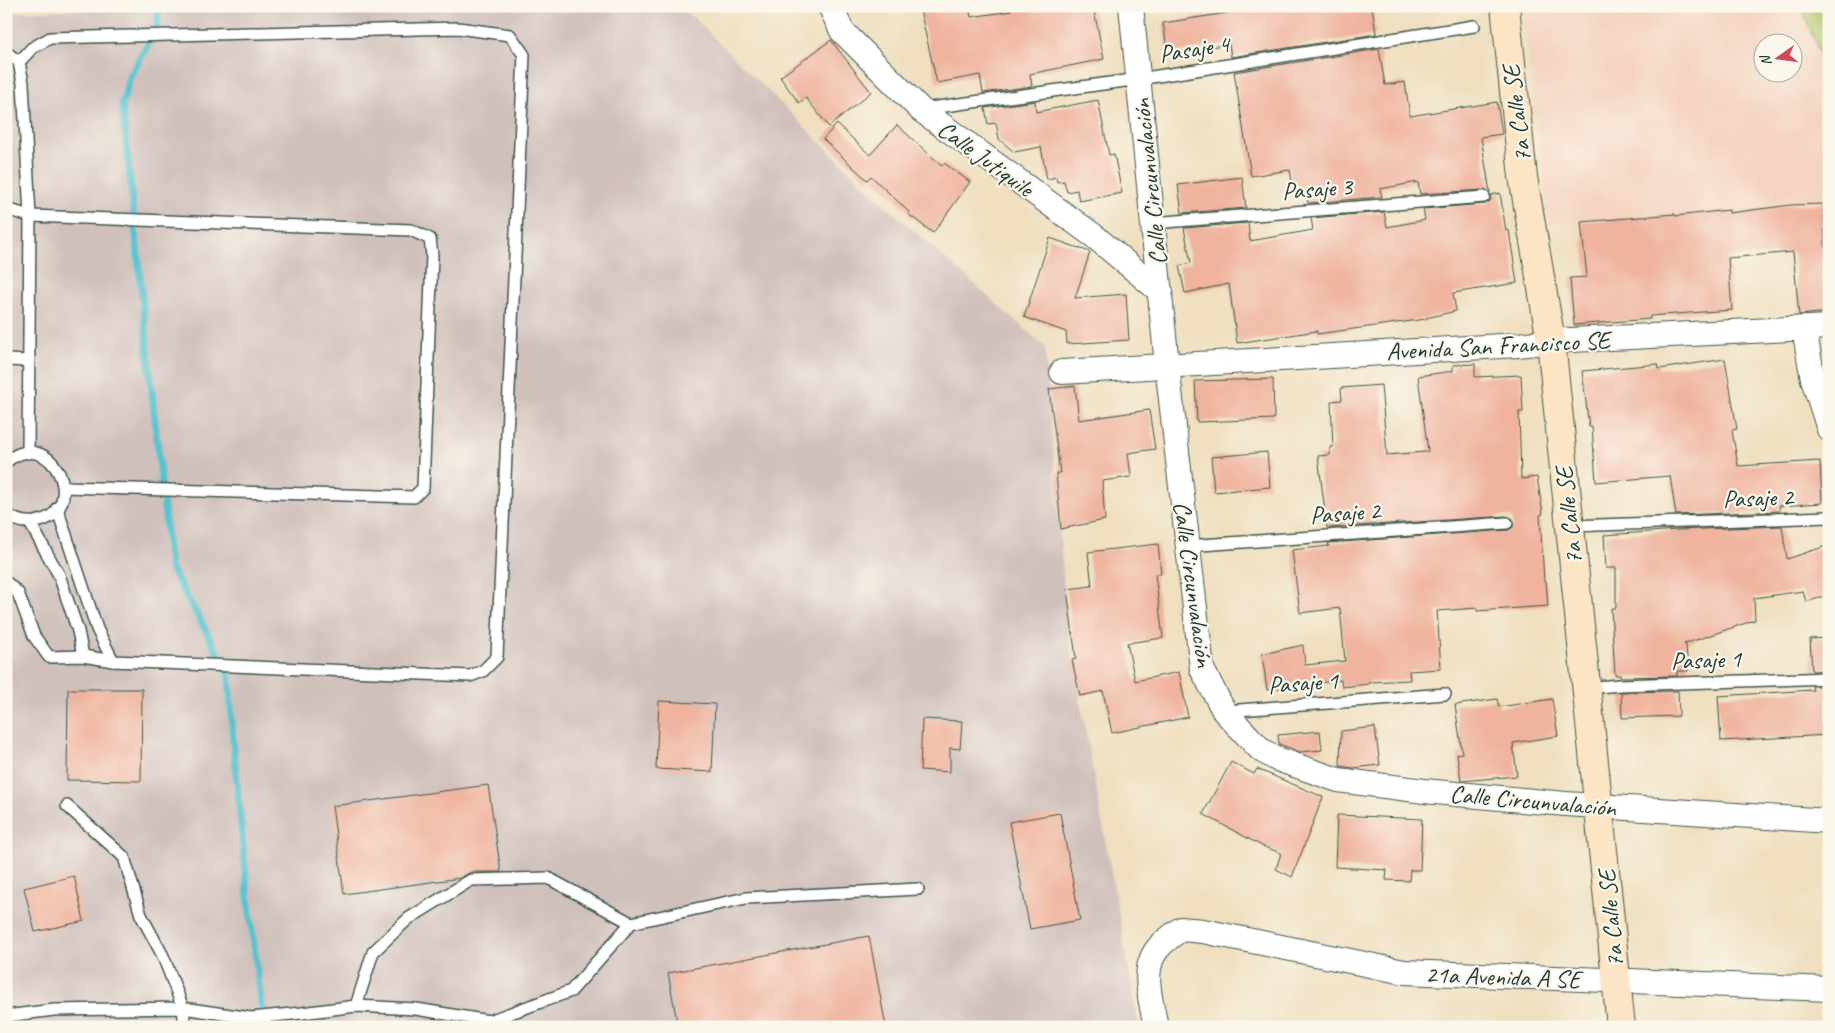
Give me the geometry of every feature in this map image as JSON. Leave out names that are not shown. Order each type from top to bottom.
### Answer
[{"type":"street","name":"Calle Jutiquile","points":[[830,6],[842,31],[921,110],[1094,236],[1161,292]]},
{"type":"street","name":"Calle Circunvalación","points":[[1131,6],[1167,365],[1202,668],[1224,711],[1261,750],[1277,759],[1338,780],[1424,791],[1599,806],[1829,821]]},
{"type":"street","name":"7a Calle SE","points":[[1505,6],[1524,177],[1551,341],[1621,1027]]},
{"type":"street","name":"Avenida San Francisco SE","points":[[1062,372],[1518,345],[1551,341],[1829,327]]},
{"type":"street","points":[[1804,329],[1813,378],[1829,429]]},
{"type":"street","name":"21a Avenida A SE","points":[[1156,1027],[1147,983],[1150,960],[1162,944],[1181,929],[1212,933],[1404,972],[1829,989]]},
{"type":"lane","name":"Pasaje 4","points":[[921,110],[1139,79],[1474,26]]},
{"type":"lane","points":[[6,582],[18,593],[34,636],[49,657],[83,656],[113,662],[470,676],[484,670],[497,657],[524,55],[510,35],[458,28],[50,38],[32,48],[19,62]]},
{"type":"lane","points":[[6,52],[19,62],[23,83],[30,216],[28,453]]},
{"type":"lane","name":"Pasaje 3","points":[[1152,223],[1484,197]]},
{"type":"lane","points":[[6,209],[30,216],[412,230],[430,239],[432,255],[423,488],[414,497],[64,487]]},
{"type":"lane","points":[[6,360],[29,361]]},
{"type":"lane","points":[[6,462],[18,455],[28,453],[39,454],[57,467],[62,476],[64,487],[62,498],[57,508],[50,516],[40,521],[30,523],[19,521],[7,515]]},
{"type":"lane","points":[[57,508],[97,629],[113,662]]},
{"type":"lane","name":"Pasaje 2","points":[[1569,526],[1829,517]]},
{"type":"lane","points":[[30,523],[59,575],[78,631],[83,656]]},
{"type":"lane","name":"Pasaje 2","points":[[1187,546],[1507,523]]},
{"type":"lane","name":"Pasaje 1","points":[[1586,688],[1620,685],[1829,678]]},
{"type":"lane","name":"Pasaje 1","points":[[1224,711],[1445,694]]},
{"type":"lane","points":[[67,806],[124,857],[141,915],[162,956],[183,1008],[186,1027]]},
{"type":"lane","points":[[356,1006],[373,952],[408,919],[472,880],[548,878],[631,923]]},
{"type":"lane","points":[[6,1016],[54,1010],[183,1008],[251,1018],[356,1006],[416,1009],[489,1021],[571,991],[631,923],[746,898],[918,890]]},
{"type":"shaded area","points":[[150,6],[675,6],[694,18],[877,198],[1045,347],[1067,627],[1139,1027],[6,1027],[6,13]]},
{"type":"shaded area","points":[[1521,6],[1803,6],[1804,14],[1829,78],[1829,211],[1550,224]]},
{"type":"green space","points":[[1803,6],[1829,6],[1829,78],[1804,14]]},
{"type":"building","points":[[936,6],[953,6],[954,10],[969,8],[971,17],[1011,11],[1010,6],[1093,6],[1104,59],[1030,74],[1032,86],[983,93],[980,75],[937,83],[920,10]]},
{"type":"building","points":[[1226,6],[1372,6],[1376,34],[1231,57],[1229,44],[1168,54],[1163,23],[1227,13]]},
{"type":"building","points":[[831,40],[871,92],[829,127],[806,98],[799,103],[780,77]]},
{"type":"building","points":[[1379,49],[1385,85],[1405,82],[1410,116],[1497,102],[1502,134],[1481,137],[1490,193],[1483,190],[1420,194],[1418,182],[1380,189],[1382,197],[1308,203],[1306,191],[1294,193],[1290,170],[1251,176],[1234,72]]},
{"type":"building","points":[[1098,100],[1109,155],[1114,154],[1122,193],[1079,201],[1077,190],[1067,192],[1064,181],[1057,182],[1056,177],[1047,179],[1041,147],[1014,152],[999,139],[996,123],[988,124],[985,108],[1035,101],[1036,112]]},
{"type":"building","points":[[837,124],[870,155],[897,125],[942,166],[944,163],[970,182],[933,233],[908,214],[909,212],[871,176],[867,180],[823,139]]},
{"type":"building","points":[[1242,177],[1246,208],[1182,213],[1178,185]]},
{"type":"building","points":[[1500,193],[1506,231],[1509,230],[1517,283],[1453,293],[1456,311],[1426,319],[1317,334],[1317,331],[1237,343],[1229,284],[1185,293],[1179,266],[1191,263],[1184,228],[1248,223],[1250,241],[1313,230],[1311,218],[1384,212],[1387,227],[1425,220],[1423,209],[1485,204],[1490,201],[1491,195]]},
{"type":"building","points":[[1823,204],[1826,257],[1829,256],[1829,312],[1799,315],[1793,252],[1728,258],[1732,310],[1650,316],[1650,319],[1574,325],[1570,278],[1587,277],[1581,222],[1675,214],[1675,216],[1729,210],[1729,213],[1791,205]]},
{"type":"building","points":[[1050,238],[1090,252],[1075,298],[1126,294],[1129,340],[1067,344],[1066,332],[1024,317]]},
{"type":"building","points":[[1725,359],[1737,429],[1732,430],[1738,466],[1820,461],[1822,503],[1779,506],[1780,511],[1676,515],[1670,476],[1596,482],[1592,427],[1589,427],[1582,371],[1658,364],[1659,369]]},
{"type":"building","points":[[1475,364],[1475,377],[1521,375],[1523,412],[1519,412],[1521,479],[1537,477],[1543,514],[1540,515],[1544,581],[1546,581],[1548,606],[1477,611],[1477,608],[1437,611],[1441,669],[1409,671],[1410,680],[1369,682],[1369,684],[1342,687],[1341,680],[1267,690],[1262,654],[1303,645],[1305,665],[1345,661],[1340,608],[1300,613],[1292,550],[1329,546],[1328,543],[1508,530],[1513,527],[1513,519],[1506,516],[1327,528],[1318,456],[1330,455],[1330,447],[1333,447],[1331,401],[1342,400],[1341,388],[1381,385],[1387,455],[1425,452],[1428,451],[1418,376],[1453,371],[1453,365]]},
{"type":"building","points":[[1273,379],[1274,419],[1197,422],[1195,381]]},
{"type":"building","points":[[1075,386],[1079,420],[1149,410],[1155,449],[1128,453],[1131,477],[1102,481],[1105,520],[1061,529],[1056,473],[1060,473],[1049,389]]},
{"type":"building","points":[[1267,452],[1270,487],[1214,492],[1211,457]]},
{"type":"building","points":[[1782,526],[1787,559],[1829,545],[1829,595],[1806,602],[1803,591],[1754,598],[1755,620],[1684,644],[1686,645],[1688,671],[1677,671],[1677,676],[1620,677],[1620,675],[1615,675],[1611,608],[1616,608],[1616,568],[1606,568],[1604,535]]},
{"type":"building","points":[[1158,544],[1161,574],[1155,574],[1163,638],[1127,643],[1135,681],[1179,672],[1188,717],[1112,733],[1103,691],[1080,696],[1072,660],[1076,659],[1067,589],[1092,586],[1088,552]]},
{"type":"building","points":[[1829,638],[1829,670],[1812,671],[1810,639]]},
{"type":"building","points":[[1812,686],[1829,686],[1829,698],[1826,698],[1828,735],[1721,741],[1718,696],[1813,690]]},
{"type":"building","points":[[68,689],[142,689],[141,781],[67,780]]},
{"type":"building","points":[[1678,691],[1679,716],[1622,718],[1621,692]]},
{"type":"building","points":[[1497,699],[1499,707],[1552,699],[1558,736],[1513,743],[1517,776],[1461,781],[1457,754],[1462,753],[1455,705]]},
{"type":"building","points":[[659,701],[715,704],[712,772],[656,769]]},
{"type":"building","points":[[922,719],[962,721],[960,749],[950,748],[950,772],[920,770]]},
{"type":"building","points":[[1375,727],[1380,765],[1353,768],[1340,766],[1341,731]]},
{"type":"building","points":[[1320,731],[1322,750],[1300,752],[1279,744],[1278,735]]},
{"type":"building","points":[[1231,762],[1254,774],[1257,769],[1323,797],[1292,877],[1276,869],[1281,853],[1262,846],[1203,814]]},
{"type":"building","points":[[488,785],[501,872],[471,872],[460,878],[344,894],[332,806]]},
{"type":"building","points":[[1060,813],[1080,920],[1030,929],[1009,822]]},
{"type":"building","points":[[1337,815],[1422,819],[1420,870],[1410,870],[1409,881],[1386,880],[1387,870],[1335,867]]},
{"type":"building","points":[[74,876],[84,921],[35,932],[24,888]]},
{"type":"building","points":[[869,936],[886,1027],[678,1027],[668,973]]},
{"type":"waterway","points":[[159,6],[157,27],[130,77],[122,104],[170,567],[229,676],[233,741],[247,888],[264,1027]]}]
